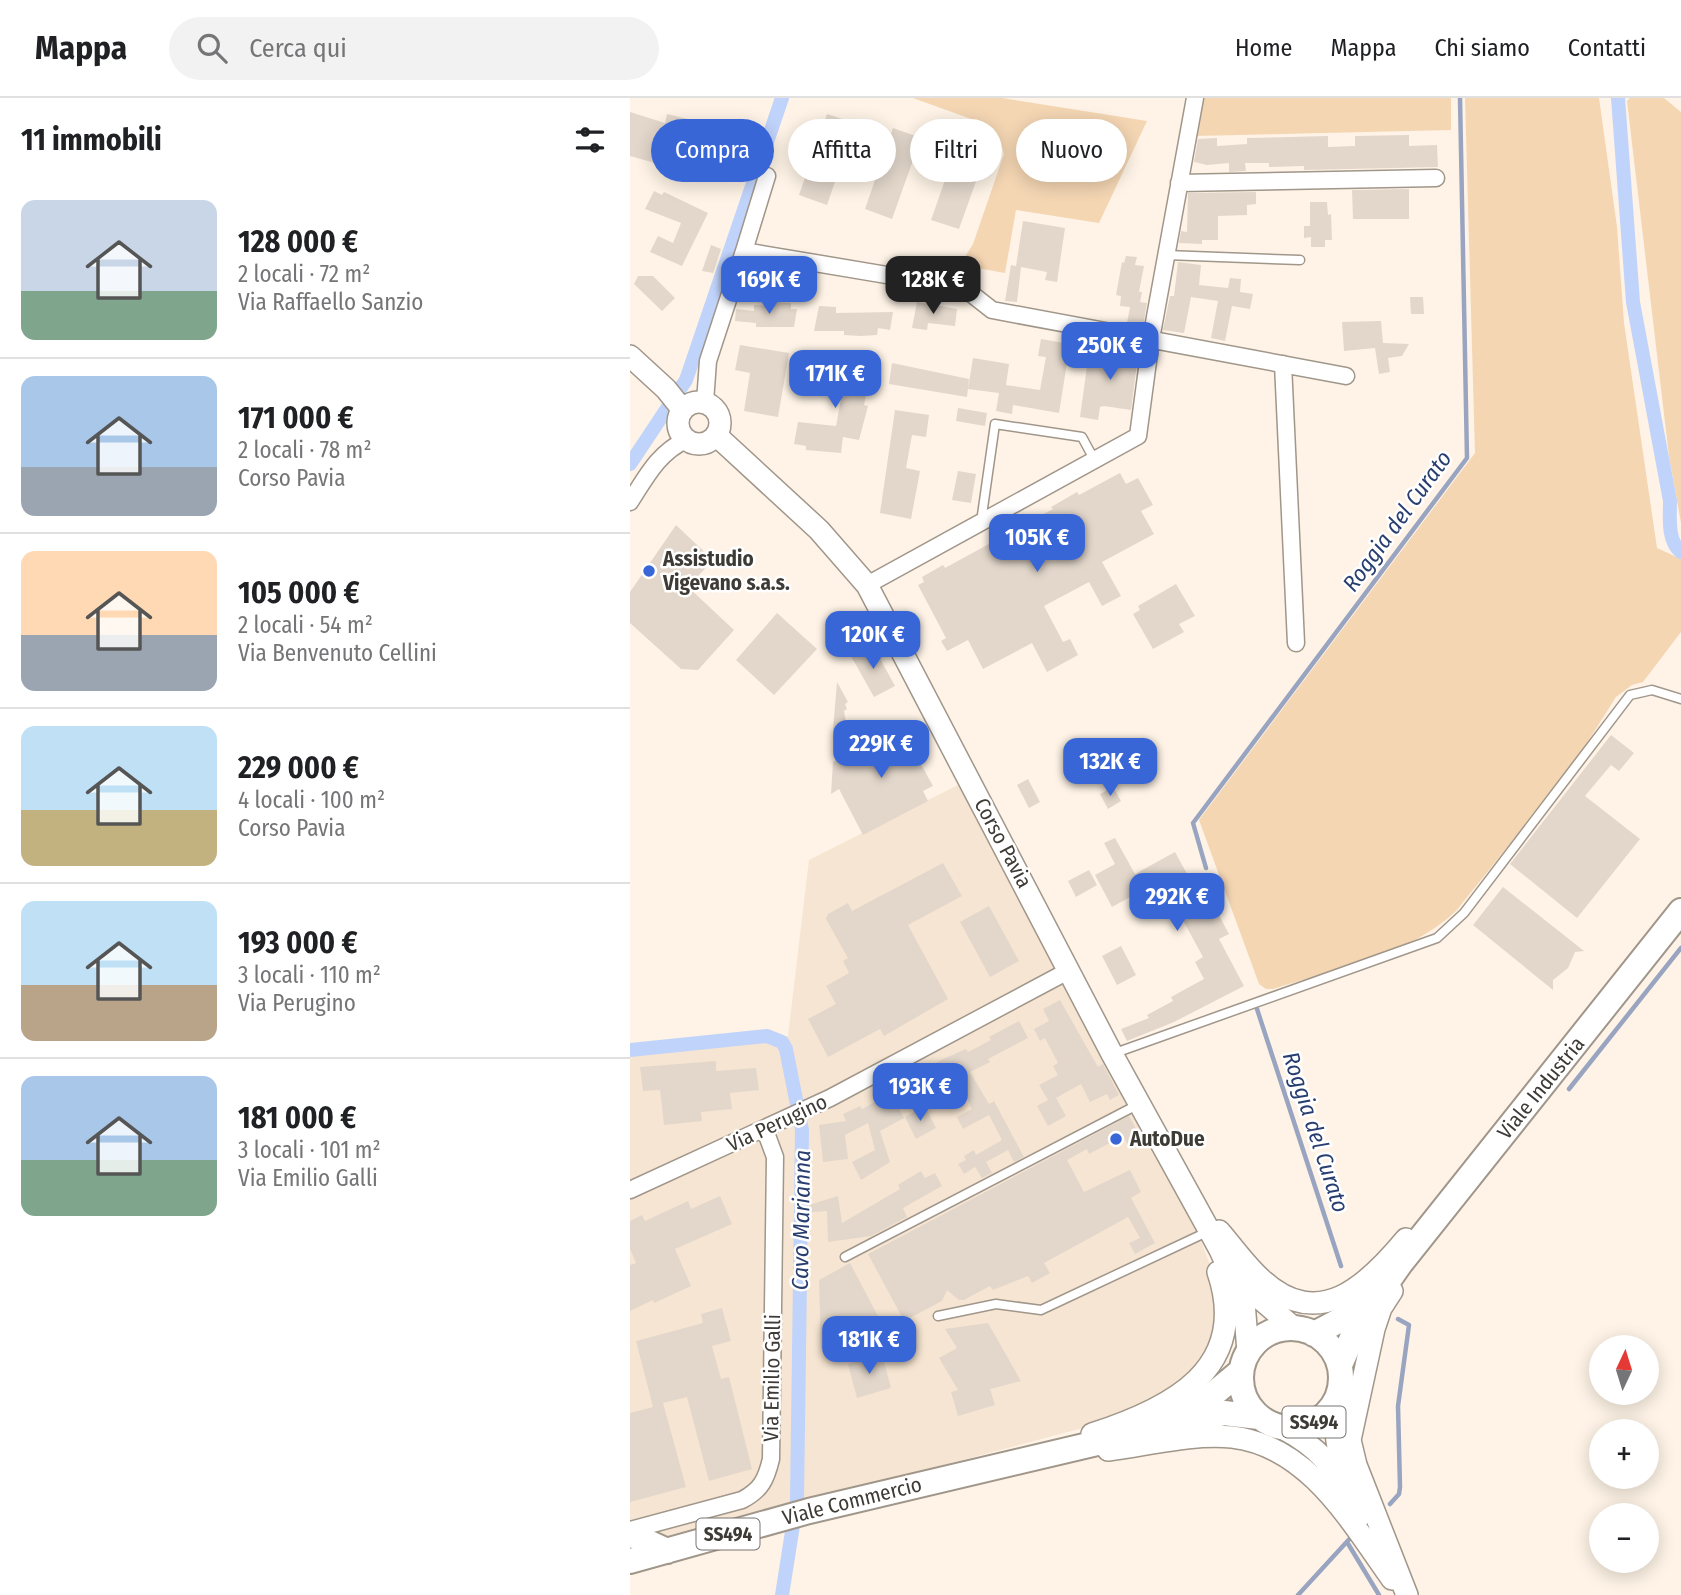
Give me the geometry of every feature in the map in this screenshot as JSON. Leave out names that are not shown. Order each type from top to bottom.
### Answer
[{"type":"main road","name":"Viale Industria","points":[[1340,1365],[1358,1324],[1401,1264],[1681,911]]},
{"type":"main road","name":"Viale Industria","points":[[1304,1331],[1346,1317],[1401,1264]]},
{"type":"main road","points":[[1304,1331],[1334,1352],[1340,1365]]},
{"type":"main road","name":"SS494","points":[[1304,1331],[1267,1334],[1244,1362],[1242,1388],[1248,1404],[1259,1417],[1282,1427],[1297,1428],[1310,1424],[1332,1407],[1339,1394],[1340,1365]]},
{"type":"main road","name":"Viale Commercio","points":[[1075,1447],[1180,1416],[1198,1407],[1244,1362]]},
{"type":"main road","name":"Viale Commercio","points":[[630,1561],[794,1516],[1075,1447],[1224,1413],[1259,1417]]},
{"type":"main road","points":[[630,1532],[667,1551]]},
{"type":"street","points":[[867,585],[981,525],[1138,436],[1151,339],[1195,98]]},
{"type":"street","points":[[1179,183],[1436,178]]},
{"type":"street","points":[[705,402],[708,361],[765,182]]},
{"type":"street","points":[[744,251],[964,288],[992,310],[1346,376]]},
{"type":"street","points":[[630,356],[682,409]]},
{"type":"street","points":[[1283,364],[1296,643]]},
{"type":"street","points":[[630,502],[655,464],[672,446],[686,440],[702,444],[712,442],[717,436],[721,420],[713,405],[696,401],[682,409],[678,425],[686,440]]},
{"type":"street","name":"Corso Pavia","points":[[717,436],[819,530],[867,585],[1112,1054],[1210,1230]]},
{"type":"street","name":"Via Perugino","points":[[630,1190],[799,1113],[1070,970]]},
{"type":"street","name":"Via Emilio Galli","points":[[630,1532],[742,1500],[757,1492],[767,1478],[771,1459],[775,1157],[765,1130]]},
{"type":"street","points":[[1210,1230],[1261,1280],[1280,1294],[1299,1303],[1322,1305],[1362,1284],[1392,1255],[1448,1188],[1503,1135]]},
{"type":"street","points":[[1406,1595],[1356,1465],[1350,1440],[1356,1410],[1381,1308],[1471,1192],[1503,1135]]},
{"type":"street","points":[[1210,1230],[1244,1302],[1244,1362]]},
{"type":"street","points":[[982,1469],[1134,1420],[1201,1379],[1210,1368],[1221,1345],[1227,1311],[1210,1230]]},
{"type":"street","points":[[1220,1250],[1257,1296],[1304,1331]]},
{"type":"street","points":[[1339,1394],[1334,1422],[1337,1451],[1367,1524]]},
{"type":"street","points":[[1282,1427],[1307,1441],[1324,1456],[1367,1524],[1406,1595]]},
{"type":"street","points":[[982,1469],[1194,1438],[1231,1437],[1263,1444],[1293,1460],[1319,1483],[1339,1505],[1406,1595]]},
{"type":"lane","points":[[1166,256],[1300,260]]},
{"type":"lane","points":[[981,525],[995,424],[1082,437],[1096,461]]},
{"type":"lane","points":[[1112,1054],[1437,938],[1464,913],[1630,695],[1652,691],[1681,699]]},
{"type":"lane","points":[[845,1257],[1139,1104]]},
{"type":"lane","points":[[938,1316],[996,1304],[1041,1310],[1210,1230]]},
{"type":"shaded area","points":[[913,98],[1002,98],[1147,121],[1127,164],[1127,119],[1016,119],[1016,182],[1118,182],[1099,223],[1016,210],[1005,273],[960,265],[973,244],[994,182],[1002,182],[1002,119],[971,119]]},
{"type":"shaded area","points":[[1200,98],[1451,98],[1451,130],[1194,136]]},
{"type":"shaded area","points":[[1465,98],[1599,98],[1617,227],[1624,323],[1657,548],[1681,559],[1681,632],[1643,682],[1632,685],[1616,697],[1573,765],[1456,911],[1437,927],[1393,951],[1345,968],[1266,989],[1259,984],[1199,820],[1475,453]]},
{"type":"shaded area","points":[[1630,98],[1664,98],[1681,112],[1681,523],[1669,456],[1627,101]]},
{"type":"shaded area","points":[[960,784],[1193,1221],[1209,1262],[1221,1314],[1198,1372],[1128,1416],[630,1548],[630,1056],[788,1036],[809,860]]},
{"type":"building","points":[[630,112],[652,119],[651,162],[630,156]]},
{"type":"building","points":[[667,114],[688,119],[666,119]]},
{"type":"building","points":[[827,114],[843,119],[825,119]]},
{"type":"building","points":[[896,129],[910,134],[910,169],[892,219],[865,209],[874,182],[896,182]]},
{"type":"building","points":[[1409,135],[1409,146],[1437,145],[1438,167],[1304,170],[1304,166],[1269,167],[1269,163],[1245,163],[1246,171],[1229,172],[1229,163],[1207,165],[1194,162],[1198,139],[1217,138],[1217,146],[1247,144],[1247,138],[1328,136],[1328,147],[1355,146],[1355,136]]},
{"type":"building","points":[[803,182],[835,182],[827,205],[799,195]]},
{"type":"building","points":[[944,182],[976,182],[959,229],[931,220]]},
{"type":"building","points":[[1409,189],[1409,219],[1353,219],[1352,190]]},
{"type":"building","points":[[654,191],[662,195],[664,192],[708,213],[682,266],[650,252],[658,236],[673,243],[681,223],[645,209]]},
{"type":"building","points":[[1256,192],[1256,204],[1247,205],[1247,215],[1218,216],[1218,240],[1202,240],[1202,244],[1179,243],[1181,231],[1187,232],[1188,193]]},
{"type":"building","points":[[1310,202],[1327,202],[1328,215],[1331,214],[1332,240],[1325,240],[1325,247],[1311,247],[1311,237],[1304,238],[1304,226],[1310,226]]},
{"type":"building","points":[[1023,221],[1065,228],[1057,282],[1045,280],[1047,272],[1021,267],[1017,302],[1005,301],[1011,265],[1016,266]]},
{"type":"building","points":[[711,245],[721,249],[713,273],[702,271]]},
{"type":"building","points":[[1126,256],[1137,257],[1135,265],[1144,266],[1139,292],[1142,292],[1140,302],[1147,303],[1143,326],[1127,323],[1130,307],[1120,306],[1121,296],[1116,295],[1122,262],[1124,263]]},
{"type":"building","points":[[1178,262],[1201,265],[1199,285],[1228,288],[1230,278],[1241,279],[1240,292],[1253,294],[1250,309],[1232,306],[1225,341],[1211,338],[1218,301],[1191,297],[1184,333],[1163,330],[1170,296],[1174,296]]},
{"type":"building","points":[[638,276],[653,276],[675,298],[662,311],[634,284]]},
{"type":"building","points":[[1410,297],[1423,297],[1424,314],[1411,314]]},
{"type":"building","points":[[773,302],[791,303],[791,309],[797,309],[794,327],[756,327],[756,323],[735,321],[736,309],[754,311],[754,305],[773,306]]},
{"type":"building","points":[[917,302],[957,309],[955,326],[928,323],[927,330],[912,328]]},
{"type":"building","points":[[819,306],[836,307],[836,313],[893,312],[890,330],[878,328],[877,335],[861,336],[844,335],[844,331],[814,331]]},
{"type":"building","points":[[1381,321],[1383,343],[1409,344],[1402,356],[1388,358],[1390,372],[1379,374],[1375,348],[1344,351],[1342,322]]},
{"type":"building","points":[[1041,339],[1070,344],[1059,413],[1013,405],[1012,414],[996,411],[999,393],[968,389],[973,358],[1009,364],[1006,385],[1040,390],[1046,357],[1038,356]]},
{"type":"building","points":[[1115,344],[1139,348],[1131,410],[1104,406],[1100,407],[1098,420],[1080,417],[1088,359],[1112,362]]},
{"type":"building","points":[[740,345],[789,353],[778,417],[744,411],[750,373],[735,370]]},
{"type":"building","points":[[892,363],[969,379],[967,397],[889,384]]},
{"type":"building","points":[[822,366],[845,370],[845,374],[869,380],[864,405],[868,406],[859,440],[843,437],[841,453],[806,450],[806,446],[794,444],[798,422],[836,426],[841,399],[804,390],[808,367],[821,369]]},
{"type":"building","points":[[958,408],[987,413],[985,426],[956,421]]},
{"type":"building","points":[[895,410],[929,415],[926,437],[912,435],[906,468],[920,471],[911,519],[880,513]]},
{"type":"building","points":[[958,471],[976,474],[971,503],[952,500]]},
{"type":"building","points":[[1120,473],[1126,484],[1138,478],[1153,505],[1141,511],[1154,534],[1102,562],[1121,596],[1102,606],[1089,582],[1044,606],[1063,642],[1070,639],[1078,655],[1047,672],[1032,643],[983,669],[968,640],[947,651],[941,641],[946,638],[918,585],[924,582],[922,577],[943,565],[945,568],[1053,509],[1051,507],[1077,492],[1079,495]]},
{"type":"building","points":[[676,525],[713,560],[688,587],[734,630],[698,670],[681,669],[630,623],[630,592]]},
{"type":"building","points":[[1176,584],[1195,616],[1179,624],[1184,632],[1153,649],[1133,614],[1140,610],[1138,606]]},
{"type":"building","points":[[777,613],[817,649],[774,695],[736,660]]},
{"type":"building","points":[[872,644],[895,686],[874,697],[851,656]]},
{"type":"building","points":[[837,682],[848,702],[844,711],[846,722],[833,730]]},
{"type":"building","points":[[900,726],[933,786],[923,791],[928,801],[863,835],[839,789],[831,794],[833,762]]},
{"type":"building","points":[[1611,735],[1634,753],[1619,771],[1611,765],[1585,796],[1640,839],[1577,918],[1510,864]]},
{"type":"building","points":[[1028,779],[1040,802],[1029,808],[1017,785]]},
{"type":"building","points":[[1113,787],[1121,801],[1108,809],[1100,794]]},
{"type":"building","points":[[1115,838],[1135,874],[1175,852],[1192,883],[1198,879],[1206,891],[1229,934],[1219,939],[1244,986],[1174,1022],[1127,1041],[1121,1029],[1149,1018],[1147,1015],[1173,1001],[1171,997],[1204,979],[1195,962],[1203,957],[1161,880],[1112,907],[1095,875],[1115,864],[1104,843]]},
{"type":"building","points":[[943,863],[962,896],[908,925],[948,999],[884,1036],[880,1029],[828,1057],[808,1019],[836,1004],[826,986],[849,973],[843,961],[848,958],[826,919],[828,914],[848,903],[852,911]]},
{"type":"building","points":[[1089,870],[1097,885],[1076,897],[1068,881]]},
{"type":"building","points":[[1503,887],[1584,951],[1575,952],[1568,968],[1553,980],[1553,990],[1473,925]]},
{"type":"building","points":[[989,906],[1019,961],[990,977],[960,922]]},
{"type":"building","points":[[1121,946],[1136,975],[1117,985],[1102,956]]},
{"type":"building","points":[[1060,1000],[1098,1067],[1103,1064],[1119,1095],[1110,1100],[1107,1094],[1090,1102],[1081,1084],[1056,1098],[1066,1116],[1048,1126],[1037,1106],[1048,1100],[1039,1085],[1058,1075],[1053,1066],[1058,1063],[1045,1038],[1040,1041],[1034,1029],[1049,1021],[1043,1009]]},
{"type":"building","points":[[1019,1021],[1028,1038],[988,1059],[990,1062],[970,1072],[989,1104],[994,1101],[1024,1157],[1014,1162],[1008,1150],[986,1162],[992,1173],[982,1178],[975,1167],[964,1174],[958,1164],[966,1160],[964,1156],[974,1150],[976,1155],[1002,1140],[989,1115],[963,1129],[957,1117],[972,1109],[957,1080],[924,1101],[911,1078],[941,1060],[966,1049],[968,1052],[991,1040],[989,1037]]},
{"type":"building","points":[[716,1061],[716,1071],[756,1068],[759,1090],[730,1093],[732,1109],[701,1112],[702,1121],[664,1125],[660,1090],[643,1091],[640,1067]]},
{"type":"building","points":[[891,1093],[904,1118],[880,1131],[890,1162],[861,1180],[852,1162],[875,1150],[868,1123],[845,1135],[848,1159],[823,1162],[819,1125],[846,1121],[843,1114],[860,1106],[862,1109]]},
{"type":"building","points":[[926,1108],[936,1128],[916,1139],[905,1117]]},
{"type":"building","points":[[1129,1116],[1144,1143],[1131,1150],[1123,1136],[1089,1154],[1087,1149],[1067,1160],[1084,1192],[1130,1170],[1141,1192],[1131,1198],[1155,1243],[1135,1254],[1129,1243],[1140,1238],[1128,1217],[1044,1263],[1050,1273],[1032,1283],[1028,1276],[993,1290],[990,1286],[964,1300],[959,1300],[947,1290],[942,1301],[904,1321],[868,1254]]},
{"type":"building","points":[[921,1171],[925,1178],[935,1173],[942,1186],[903,1208],[907,1217],[871,1236],[828,1242],[827,1211],[800,1213],[799,1208],[838,1196],[842,1223],[900,1189],[898,1185]]},
{"type":"building","points":[[720,1196],[732,1224],[675,1249],[691,1286],[630,1311],[630,1265],[636,1263],[630,1249],[630,1221],[642,1215],[645,1221],[688,1201],[691,1209]]},
{"type":"building","points":[[850,1263],[879,1318],[821,1349],[819,1280]]},
{"type":"building","points":[[722,1308],[731,1341],[712,1346],[721,1379],[729,1377],[752,1469],[709,1481],[687,1397],[663,1403],[686,1487],[630,1502],[630,1413],[653,1407],[636,1341],[703,1323],[701,1314]]},
{"type":"building","points":[[988,1323],[1021,1381],[990,1389],[995,1405],[958,1416],[951,1392],[958,1390],[939,1358],[957,1348],[945,1329]]},
{"type":"building","points":[[882,1354],[891,1388],[857,1398],[848,1364]]},
{"type":"waterway","points":[[630,464],[686,380],[782,98]]},
{"type":"waterway","name":"Roggia del Curato","points":[[1206,868],[1193,823],[1467,458],[1460,98]]},
{"type":"waterway","points":[[1618,98],[1633,302],[1670,501],[1671,535],[1681,552]]},
{"type":"waterway","points":[[1569,1089],[1681,948]]},
{"type":"waterway","name":"Roggia del Curato","points":[[1257,1009],[1341,1266]]},
{"type":"waterway","name":"Cavo Marianna","points":[[630,1050],[767,1036],[782,1042],[786,1049],[802,1130],[797,1500],[782,1595]]},
{"type":"waterway","name":"Roggia del Curato","points":[[1390,1504],[1399,1494],[1400,1487],[1398,1406],[1409,1325],[1398,1319]]},
{"type":"waterway","name":"Roggia del Curato","points":[[1298,1595],[1354,1534]]},
{"type":"waterway","points":[[1347,1542],[1379,1595]]},
{"type":"place","name":"Assistudio Vigevano s.a.s.","points":[[649,571]]},
{"type":"place","name":"AutoDue","points":[[1116,1139]]}]
